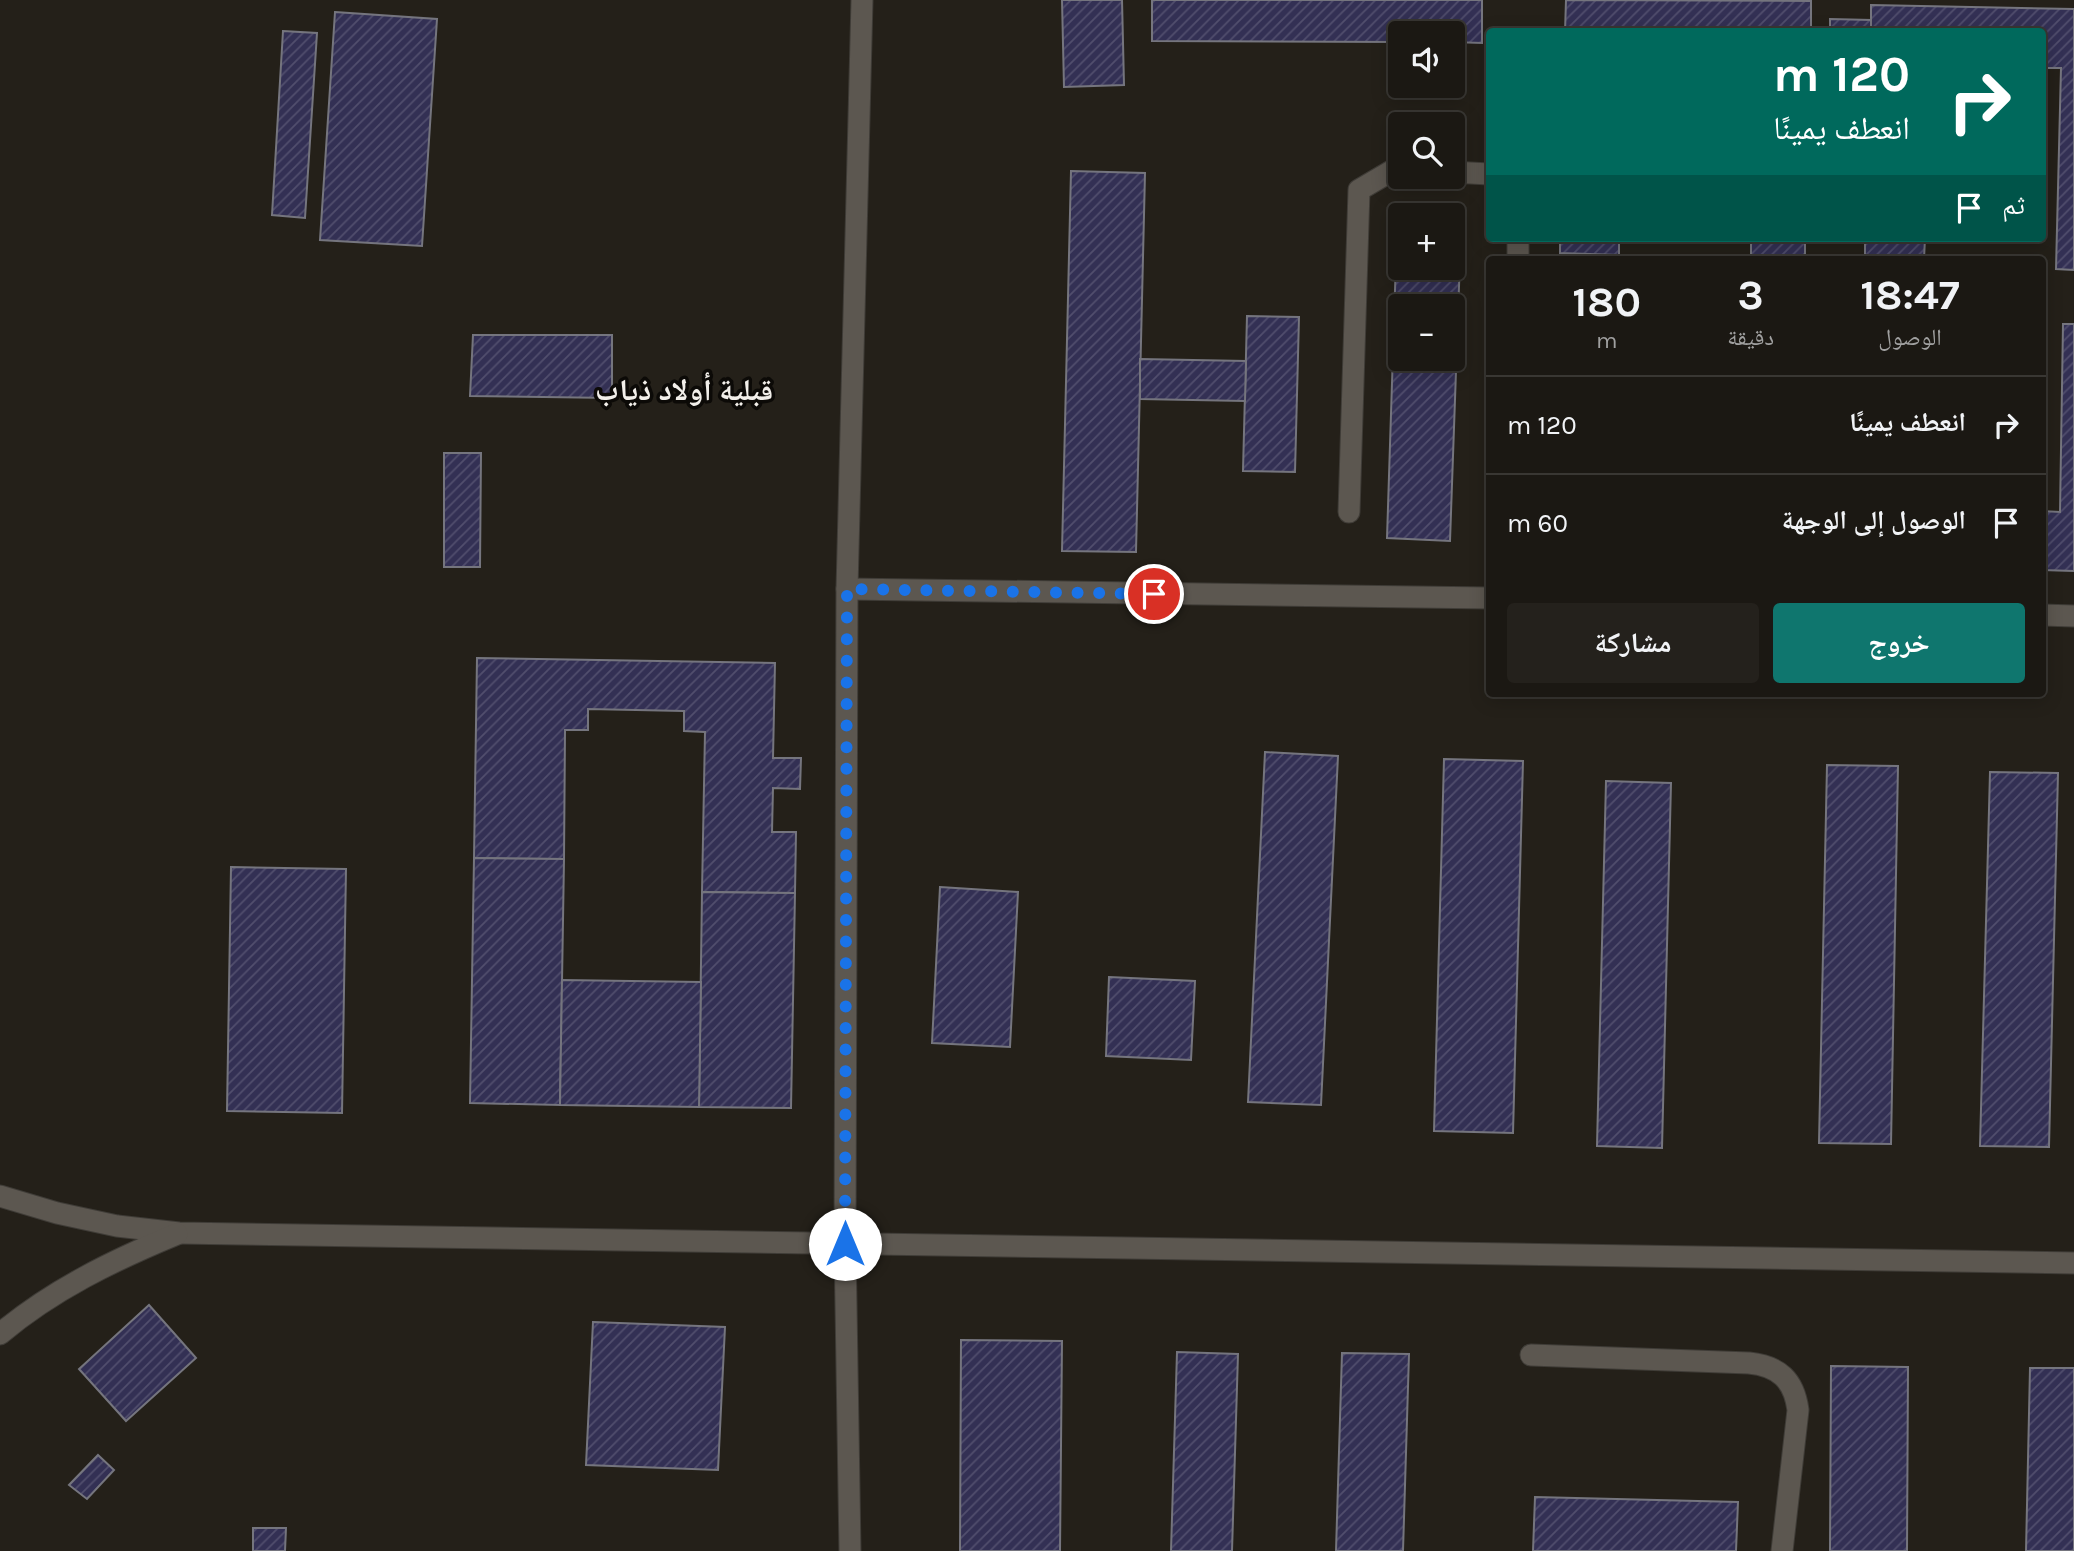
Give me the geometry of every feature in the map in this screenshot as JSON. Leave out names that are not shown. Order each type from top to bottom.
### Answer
[{"type":"street","points":[[850,1551],[845,1244],[847,589],[862,0]]},
{"type":"street","points":[[1349,512],[1359,190],[1388,173]]},
{"type":"street","points":[[1465,173],[1486,174]]},
{"type":"street","points":[[847,589],[1486,598]]},
{"type":"street","points":[[2046,615],[2074,616]]},
{"type":"street","points":[[0,1196],[57,1213],[117,1226],[179,1233],[2074,1263]]},
{"type":"street","points":[[0,1334],[68,1286],[122,1257],[179,1233]]},
{"type":"street","points":[[1531,1354],[1749,1363],[1773,1368],[1791,1386],[1798,1410],[1782,1551]]},
{"type":"building","points":[[1062,0],[1122,0],[1124,85],[1064,87]]},
{"type":"building","points":[[1152,0],[1482,0],[1482,43],[1465,42],[1465,21],[1388,21],[1388,42],[1152,41]]},
{"type":"building","points":[[1566,0],[1811,1],[1811,28],[1565,28]]},
{"type":"building","points":[[1871,5],[2074,9],[2074,270],[2056,269],[2061,68],[2046,68],[2046,28],[1871,28]]},
{"type":"building","points":[[335,12],[437,19],[422,246],[320,240]]},
{"type":"building","points":[[1830,19],[1871,20],[1871,28],[1830,28]]},
{"type":"building","points":[[283,31],[317,33],[305,218],[272,215]]},
{"type":"building","points":[[1071,171],[1145,173],[1136,552],[1062,551]]},
{"type":"building","points":[[1560,242],[1619,242],[1619,255],[1560,253]]},
{"type":"building","points":[[1751,242],[1805,242],[1805,256],[1751,256]]},
{"type":"building","points":[[1865,242],[1925,242],[1924,256],[1865,256]]},
{"type":"building","points":[[1395,280],[1459,280],[1459,294],[1395,294]]},
{"type":"building","points":[[1247,316],[1299,317],[1295,472],[1243,471]]},
{"type":"building","points":[[2063,324],[2074,324],[2074,571],[2046,570],[2046,511],[2060,512]]},
{"type":"building","points":[[473,335],[612,335],[612,398],[470,396]]},
{"type":"building","points":[[1140,359],[1246,361],[1245,401],[1140,399]]},
{"type":"building","points":[[1392,371],[1456,371],[1450,541],[1387,538]]},
{"type":"building","points":[[444,453],[481,453],[480,567],[444,567]]},
{"type":"building","points":[[477,658],[775,663],[773,758],[801,758],[800,789],[773,788],[772,832],[796,832],[795,893],[702,892],[705,732],[684,731],[684,711],[588,709],[588,730],[565,730],[564,859],[474,858]]},
{"type":"building","points":[[1265,752],[1338,756],[1321,1105],[1248,1102]]},
{"type":"building","points":[[1444,759],[1523,761],[1513,1133],[1434,1131]]},
{"type":"building","points":[[1827,765],[1898,766],[1891,1144],[1819,1143]]},
{"type":"building","points":[[1990,772],[2058,773],[2049,1147],[1980,1146]]},
{"type":"building","points":[[1606,781],[1671,783],[1662,1148],[1597,1146]]},
{"type":"building","points":[[474,858],[564,859],[560,1105],[470,1103]]},
{"type":"building","points":[[231,867],[346,869],[342,1113],[227,1111]]},
{"type":"building","points":[[940,887],[1018,892],[1010,1047],[932,1043]]},
{"type":"building","points":[[702,892],[795,893],[791,1108],[699,1107]]},
{"type":"building","points":[[1109,977],[1195,981],[1191,1060],[1106,1056]]},
{"type":"building","points":[[562,980],[701,982],[699,1107],[560,1105]]},
{"type":"building","points":[[149,1305],[196,1358],[126,1421],[79,1369]]},
{"type":"building","points":[[593,1322],[725,1327],[718,1470],[586,1465]]},
{"type":"building","points":[[961,1340],[1062,1341],[1060,1551],[960,1551]]},
{"type":"building","points":[[1177,1352],[1238,1354],[1232,1551],[1171,1551]]},
{"type":"building","points":[[1342,1353],[1409,1354],[1403,1551],[1336,1551]]},
{"type":"building","points":[[1831,1366],[1908,1367],[1907,1551],[1830,1551]]},
{"type":"building","points":[[2030,1368],[2074,1368],[2074,1551],[2026,1551]]},
{"type":"building","points":[[98,1455],[114,1470],[87,1499],[69,1485]]},
{"type":"building","points":[[1535,1497],[1738,1502],[1736,1551],[1533,1551]]},
{"type":"building","points":[[253,1528],[286,1528],[285,1551],[253,1551]]},
{"type":"district","name":"قبلية أولاد ذياب","points":[[684,390]]},
{"type":"route","points":[[845,1244],[847,589],[1154,594]]}]
